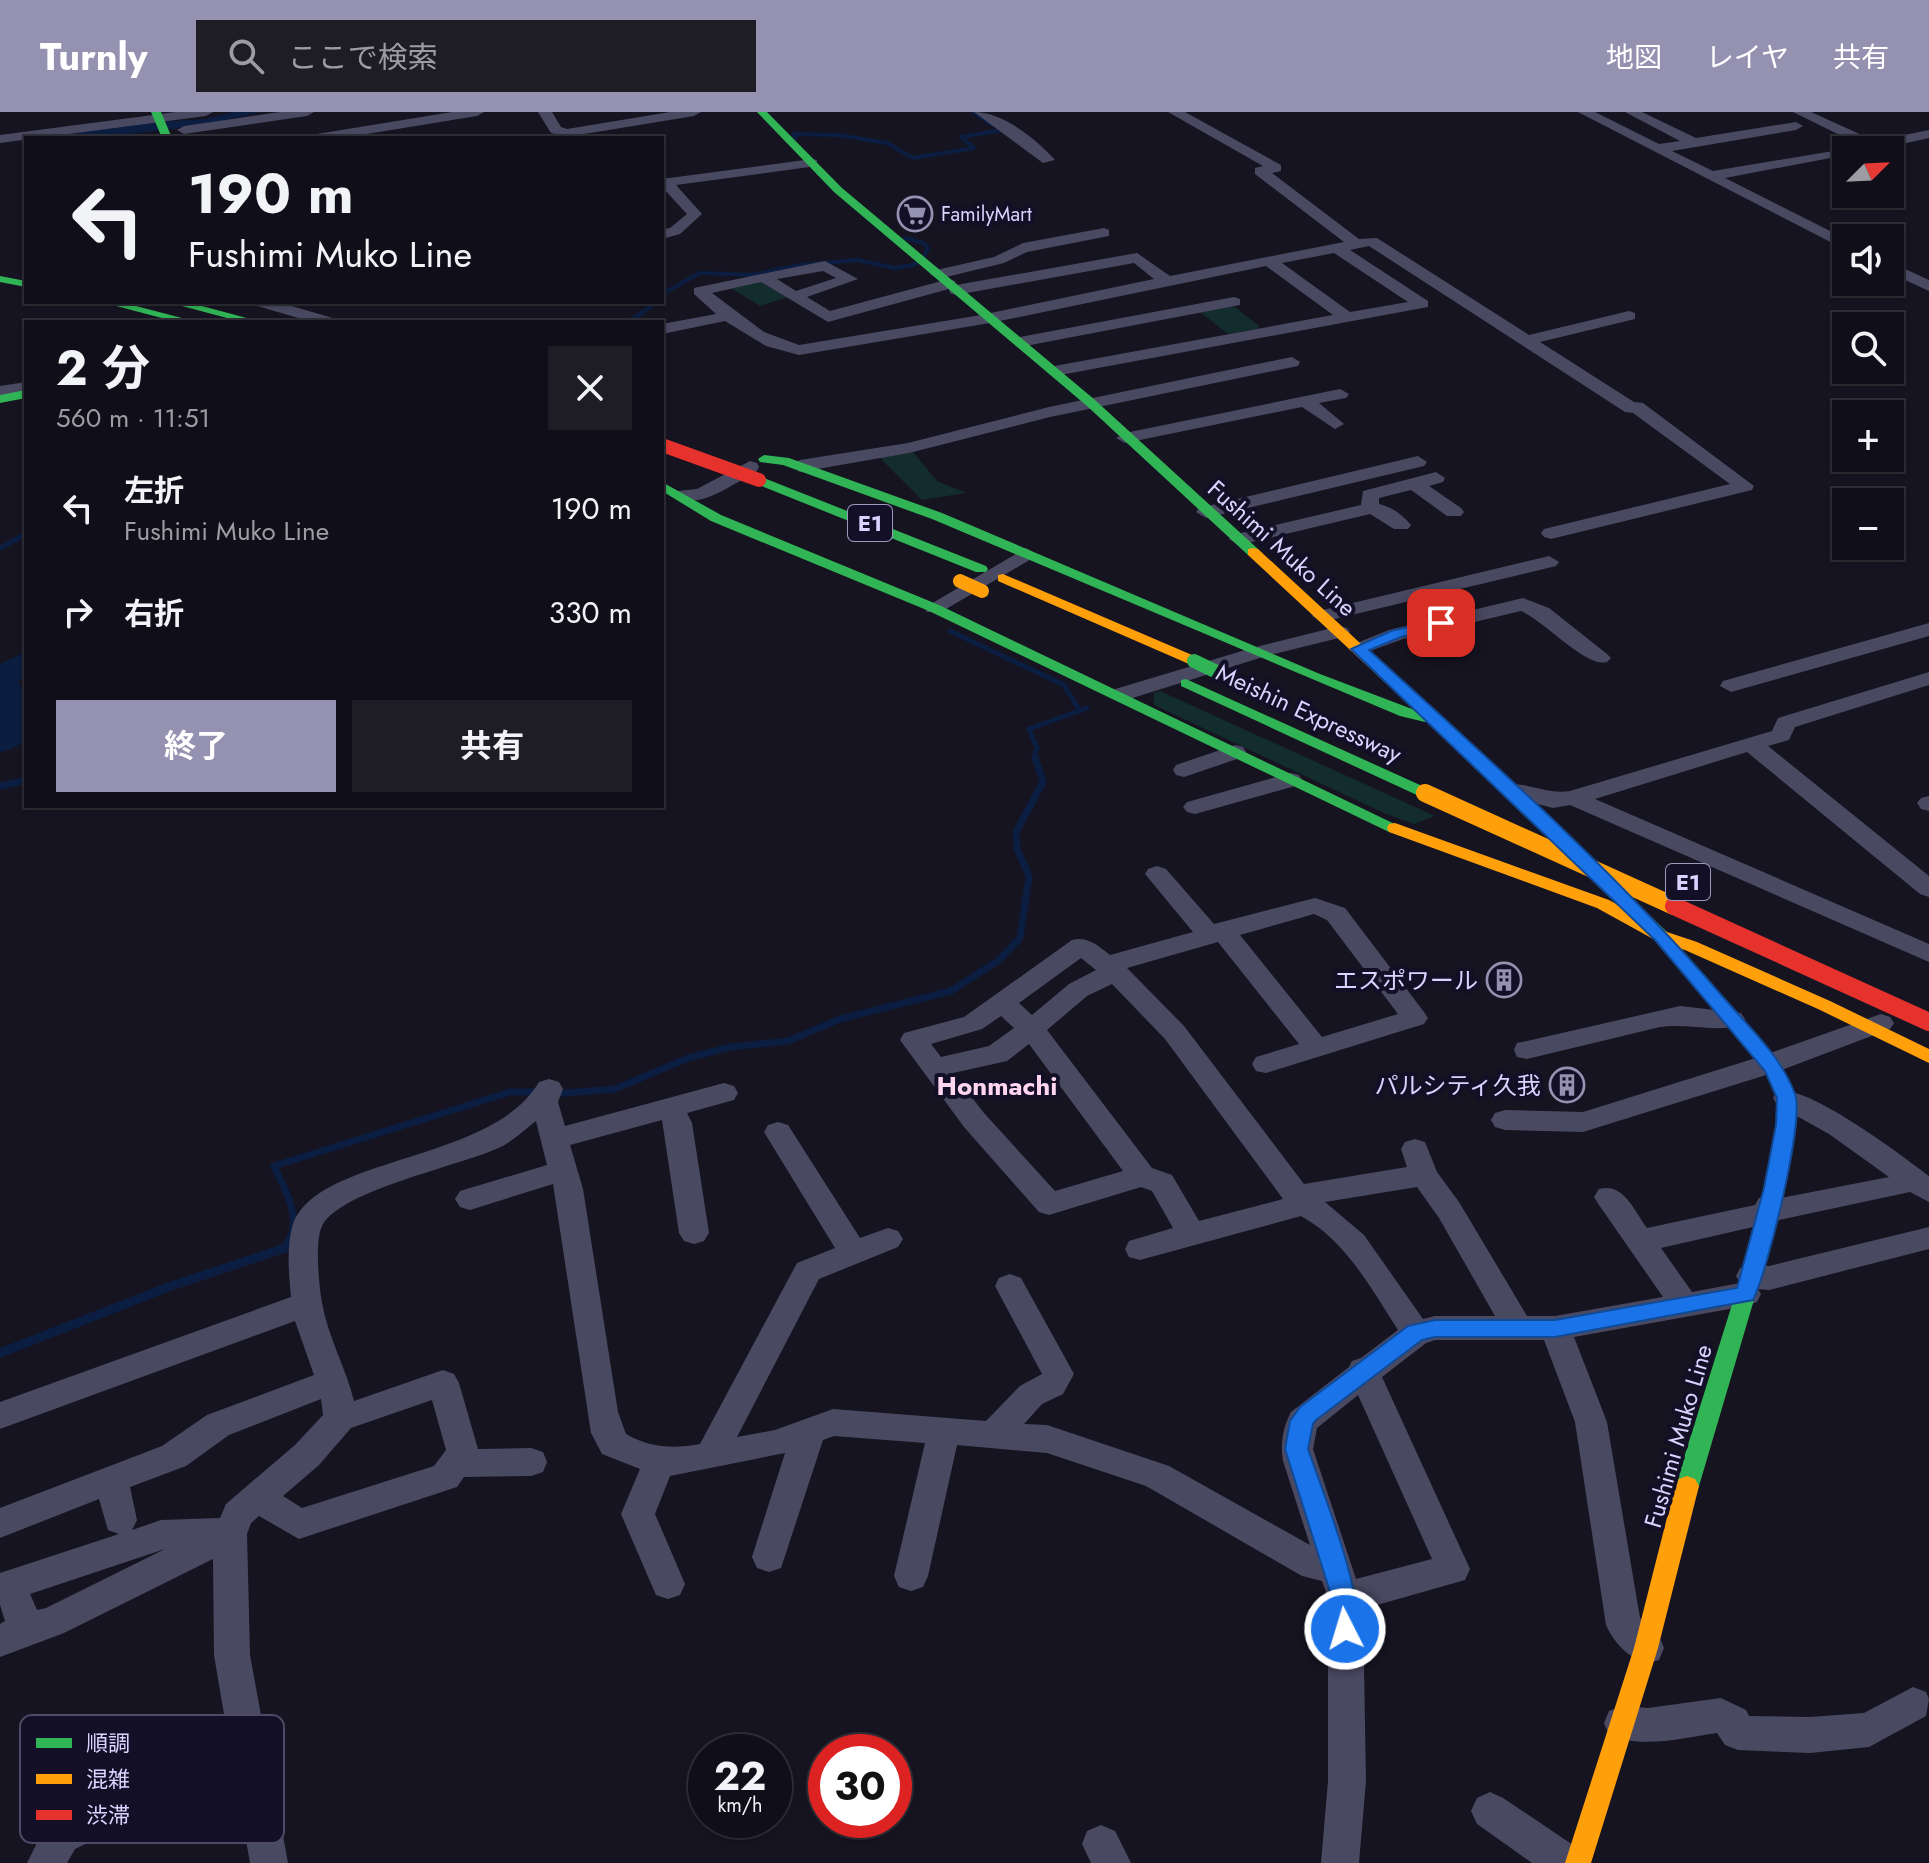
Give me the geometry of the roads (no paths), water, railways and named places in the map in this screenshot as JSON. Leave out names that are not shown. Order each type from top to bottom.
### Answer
[{"type":"main road","name":"Fushimi Muko Line","points":[[762,112],[856,206],[1091,403],[1125,438],[1511,790],[1661,936],[1769,1064],[1787,1098],[1786,1125],[1748,1285],[1696,1450],[1646,1648],[1578,1863]]},
{"type":"main road","points":[[0,263],[24,269]]},
{"type":"main road","points":[[0,279],[24,284]]},
{"type":"main road","points":[[115,304],[183,320]]},
{"type":"main road","points":[[181,304],[248,320]]},
{"type":"main road","points":[[231,304],[284,320]]},
{"type":"main road","points":[[0,399],[24,394]]},
{"type":"main road","name":"Meishin Expressway","points":[[664,446],[759,480],[1003,578],[1226,676]]},
{"type":"main road","points":[[757,459],[785,461],[937,516],[1405,713],[1436,719]]},
{"type":"main road","name":"E1","points":[[664,464],[1003,600]]},
{"type":"main road","points":[[664,487],[685,495],[697,508],[716,518],[934,608],[1398,829],[1603,904],[1661,936],[1691,946],[1929,1057]]},
{"type":"main road","name":"Meishin Expressway","points":[[1154,669],[1929,1022]]},
{"type":"main road","points":[[1477,788],[1593,840]]},
{"type":"street","points":[[0,130],[86,115],[131,112]]},
{"type":"street","points":[[161,128],[206,112]]},
{"type":"street","points":[[44,136],[161,128],[307,112]]},
{"type":"street","points":[[387,112],[400,125]]},
{"type":"street","points":[[340,136],[477,112]]},
{"type":"street","points":[[545,112],[553,133],[580,135],[694,112]]},
{"type":"street","points":[[981,112],[1048,160]]},
{"type":"street","points":[[1175,112],[1276,168],[1260,171],[1356,244]]},
{"type":"street","points":[[1585,112],[1832,238]]},
{"type":"street","points":[[1602,121],[1635,113],[1692,142]]},
{"type":"street","points":[[344,114],[363,134]]},
{"type":"street","points":[[440,118],[452,131]]},
{"type":"street","points":[[1657,149],[1692,142],[1705,143],[1798,119],[1846,136]]},
{"type":"street","points":[[1904,139],[1929,134]]},
{"type":"street","points":[[0,139],[24,137]]},
{"type":"street","points":[[1711,176],[1832,153]]},
{"type":"street","points":[[664,183],[812,163]]},
{"type":"street","points":[[664,183],[695,214],[675,231],[664,234]]},
{"type":"street","points":[[1090,222],[1166,280]]},
{"type":"street","points":[[828,317],[936,273],[999,260],[1023,248],[1104,233]]},
{"type":"street","points":[[795,296],[850,279],[825,266],[700,291],[728,316],[781,348],[799,350],[989,317],[1198,273],[1372,241],[1634,408],[1745,486],[1551,533]]},
{"type":"street","points":[[1020,342],[1252,316],[1346,317],[1422,304],[1337,248]]},
{"type":"street","points":[[936,273],[1137,258]]},
{"type":"street","points":[[1267,260],[1346,317]]},
{"type":"street","points":[[1198,273],[1252,316]]},
{"type":"street","points":[[1904,274],[1929,286]]},
{"type":"street","points":[[758,278],[795,296],[864,338]]},
{"type":"street","points":[[268,304],[323,320]]},
{"type":"street","points":[[664,329],[728,316]]},
{"type":"street","points":[[1055,371],[1252,316]]},
{"type":"street","points":[[1528,340],[1624,322]]},
{"type":"street","points":[[800,466],[909,448],[1091,403],[1292,362]]},
{"type":"street","points":[[0,391],[24,387]]},
{"type":"street","points":[[1125,438],[1340,394]]},
{"type":"street","points":[[1305,401],[1335,424]]},
{"type":"street","points":[[1247,413],[1265,428]]},
{"type":"street","points":[[1189,425],[1206,439]]},
{"type":"street","points":[[664,429],[757,459]]},
{"type":"street","points":[[685,495],[701,494],[757,459]]},
{"type":"street","points":[[1206,512],[1418,462]]},
{"type":"street","points":[[1370,508],[1370,495],[1436,478]]},
{"type":"street","points":[[1414,484],[1454,512]]},
{"type":"street","points":[[1239,539],[1370,508],[1383,511],[1401,525]]},
{"type":"street","points":[[934,608],[1026,554]]},
{"type":"street","points":[[1322,616],[1507,565],[1549,562]]},
{"type":"street","points":[[1359,649],[1396,634],[1523,604],[1542,612],[1600,658]]},
{"type":"street","points":[[1731,686],[1764,668],[1929,629]]},
{"type":"street","points":[[1120,695],[1259,652],[1340,632]]},
{"type":"street","points":[[1511,790],[1553,801],[1573,798],[1781,735],[1786,723],[1929,678]]},
{"type":"street","points":[[1751,744],[1929,889]]},
{"type":"street","points":[[1184,770],[1235,752]]},
{"type":"street","points":[[1195,807],[1291,780]]},
{"type":"street","points":[[1573,798],[1929,954]]},
{"type":"street","points":[[1157,874],[1216,932],[1317,1049]]},
{"type":"street","points":[[934,1068],[997,1054],[1057,1010],[1078,990],[1113,967],[1216,932],[1315,906],[1336,914],[1415,1018],[1266,1064]]},
{"type":"street","points":[[1142,1176],[1049,1204],[974,1120],[913,1040],[973,1023],[1081,946],[1113,967],[1148,999],[1300,1200],[1324,1213],[1371,1265],[1416,1333]]},
{"type":"street","points":[[1002,1003],[1031,1028],[1142,1176],[1162,1183],[1192,1234]]},
{"type":"street","points":[[1505,1120],[1583,1122],[1769,1064],[1929,1005]]},
{"type":"street","points":[[1527,1050],[1660,1018],[1680,1015],[1732,1019]]},
{"type":"street","points":[[557,1138],[724,1093]]},
{"type":"street","points":[[340,1419],[334,1381],[307,1304],[305,1246],[308,1223],[314,1214],[335,1200],[386,1176],[493,1139],[546,1096],[562,1171],[569,1189],[607,1433],[622,1449],[674,1463],[776,1443],[833,1422],[1047,1439],[1157,1476],[1340,1582],[1453,1569],[1363,1370]]},
{"type":"street","points":[[1787,1098],[1839,1127],[1922,1186]]},
{"type":"street","points":[[671,1108],[678,1123],[694,1233]]},
{"type":"street","points":[[778,1132],[854,1253]]},
{"type":"street","points":[[1140,1249],[1419,1162],[1518,1328]]},
{"type":"street","points":[[470,1199],[562,1171]]},
{"type":"street","points":[[1640,1241],[1781,1209],[1891,1188],[1922,1186]]},
{"type":"street","points":[[1609,1197],[1685,1305]]},
{"type":"street","points":[[1340,1863],[1347,1781],[1340,1582],[1299,1461],[1298,1437],[1302,1421],[1308,1413],[1416,1333],[1435,1328],[1555,1328],[1685,1305],[1769,1278],[1929,1238]]},
{"type":"street","points":[[710,1456],[808,1271],[888,1239]]},
{"type":"street","points":[[993,1435],[1031,1395],[1052,1385],[1058,1374],[1010,1286]]},
{"type":"street","points":[[0,1416],[307,1304]]},
{"type":"street","points":[[1555,1328],[1591,1422],[1624,1625],[1646,1648]]},
{"type":"street","points":[[0,1523],[174,1456],[218,1425],[334,1381]]},
{"type":"street","points":[[242,1715],[232,1655],[230,1534],[238,1514],[307,1455],[340,1419],[443,1383],[463,1452],[445,1477],[299,1524],[258,1498]]},
{"type":"street","points":[[769,1557],[809,1431]]},
{"type":"street","points":[[911,1576],[944,1431]]},
{"type":"street","points":[[660,1460],[638,1514],[668,1584]]},
{"type":"street","points":[[455,1463],[531,1462]]},
{"type":"street","points":[[112,1479],[120,1520]]},
{"type":"street","points":[[10,1616],[161,1535],[186,1532],[230,1534]]},
{"type":"street","points":[[10,1616],[52,1622],[230,1534]]},
{"type":"street","points":[[1622,1723],[1648,1725],[1721,1715],[1733,1722],[1738,1733],[1838,1733],[1869,1730],[1913,1704]]},
{"type":"street","points":[[1490,1811],[1565,1863]]},
{"type":"street","points":[[46,1863],[57,1843]]},
{"type":"street","points":[[265,1843],[269,1863]]},
{"type":"water","points":[[233,112],[261,112],[150,132],[53,136],[144,123],[206,119]]},
{"type":"waterway","points":[[973,112],[991,124]]},
{"type":"waterway","points":[[796,138],[793,134],[838,135],[887,143],[913,158],[974,148],[961,137],[1002,130]]},
{"type":"waterway","points":[[664,293],[700,273],[752,275],[800,265],[857,260],[895,268],[913,265],[923,259],[928,248],[923,243],[905,238]]},
{"type":"waterway","points":[[632,320],[654,304]]},
{"type":"waterway","points":[[0,548],[24,535]]},
{"type":"waterway","points":[[950,631],[1064,685],[1080,711]]},
{"type":"waterway","points":[[0,742],[11,737],[19,722],[15,705],[0,679],[24,663]]},
{"type":"waterway","points":[[1080,711],[1087,708]]},
{"type":"waterway","points":[[1034,759],[1037,748],[1029,729],[1080,711]]},
{"type":"waterway","points":[[552,1094],[615,1089],[688,1058],[731,1047],[788,1041],[840,1019],[951,991],[999,960],[1020,938],[1029,876],[1017,849],[1016,832],[1043,782],[1035,757]]},
{"type":"waterway","points":[[0,786],[24,780]]},
{"type":"waterway","points":[[291,1238],[292,1210],[274,1166],[510,1092],[540,1092]]},
{"type":"waterway","points":[[0,1353],[171,1286],[285,1248],[291,1238]]},
{"type":"place","name":"FamilyMart","points":[[915,214]]},
{"type":"place","name":"エスポワール","points":[[1504,980]]},
{"type":"place","name":"パルシティ久我","points":[[1567,1085]]},
{"type":"district","name":"Honmachi","points":[[997,1086]]}]
